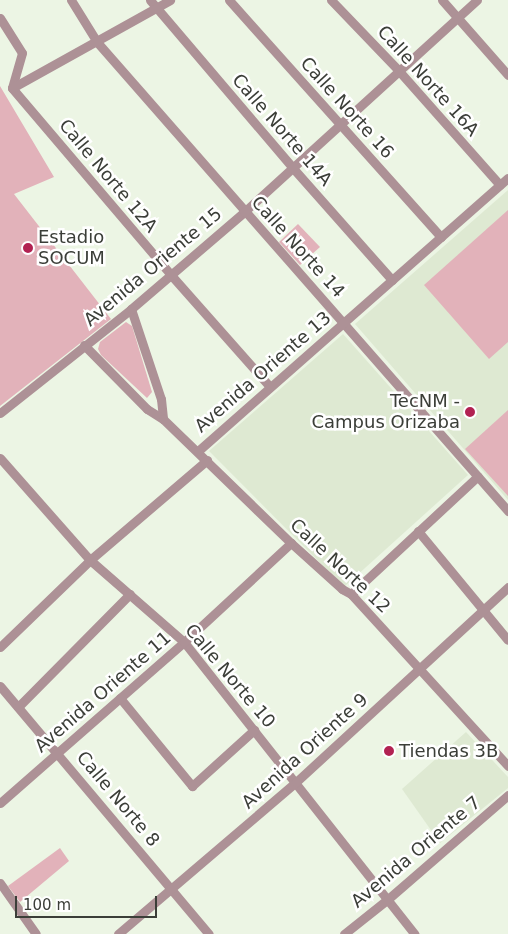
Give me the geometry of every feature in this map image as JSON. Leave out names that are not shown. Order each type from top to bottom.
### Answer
[{"type":"street","name":"Calle Norte 14","points":[[70,0],[97,42],[508,511]]},
{"type":"street","name":"Calle Norte 14A","points":[[150,0],[292,167],[392,280]]},
{"type":"street","points":[[12,88],[170,0]]},
{"type":"street","name":"Calle Norte 16","points":[[229,0],[441,237]]},
{"type":"street","name":"Calle Norte 16A","points":[[331,0],[399,71],[500,185]]},
{"type":"street","points":[[442,0],[508,75]]},
{"type":"street","name":"Avenida Oriente 15","points":[[0,413],[131,309],[244,212],[477,0]]},
{"type":"street","points":[[0,18],[22,53],[12,88]]},
{"type":"street","name":"Calle Norte 12A","points":[[12,88],[171,275],[270,387]]},
{"type":"street","name":"Avenida Oriente 13","points":[[198,451],[508,178]]},
{"type":"street","points":[[131,309],[160,399],[163,418]]},
{"type":"street","name":"Calle Norte 12","points":[[84,345],[147,408],[163,418],[198,451],[291,543],[342,589],[351,594],[508,766]]},
{"type":"street","points":[[147,408],[160,399]]},
{"type":"street","name":"Calle Norte 10","points":[[0,458],[90,560],[184,642],[415,934]]},
{"type":"street","name":"Avenida Oriente 13","points":[[0,647],[90,560],[207,460]]},
{"type":"street","points":[[351,594],[478,476]]},
{"type":"street","points":[[418,531],[508,640]]},
{"type":"street","name":"Avenida Oriente 11","points":[[0,803],[184,642],[291,543]]},
{"type":"street","name":"Avenida Oriente 9","points":[[118,934],[296,782],[508,587]]},
{"type":"street","points":[[18,707],[130,594]]},
{"type":"street","name":"Calle Norte 8","points":[[0,686],[58,752],[209,934]]},
{"type":"street","points":[[120,698],[192,786],[254,730]]},
{"type":"street","name":"Avenida Oriente 7","points":[[344,934],[388,899],[508,795]]},
{"type":"street","points":[[0,883],[36,934]]},
{"type":"shaded area","name":"Estadio SOCUM","points":[[0,86],[54,177],[14,194],[111,319],[0,406]]},
{"type":"shaded area","name":"TecNM - Campus Orizaba","points":[[508,190],[508,500],[355,324]]},
{"type":"shaded area","points":[[508,210],[508,342],[489,359],[424,285]]},
{"type":"shaded area","points":[[298,224],[320,247],[300,265],[279,242]]},
{"type":"shaded area","points":[[126,322],[132,326],[152,392],[147,398],[101,355],[98,349],[100,342]]},
{"type":"shaded area","points":[[343,334],[468,475],[344,587],[209,451]]},
{"type":"shaded area","points":[[508,410],[508,496],[465,449]]},
{"type":"shaded area","points":[[466,732],[508,777],[508,788],[440,843],[402,789]]},
{"type":"shaded area","points":[[60,848],[69,861],[20,902],[8,886]]},
{"type":"place","name":"Estadio SOCUM","points":[[28,248]]},
{"type":"place","name":"TecNM - Campus Orizaba","points":[[470,412]]},
{"type":"place","name":"Tiendas 3B","points":[[389,751]]}]
